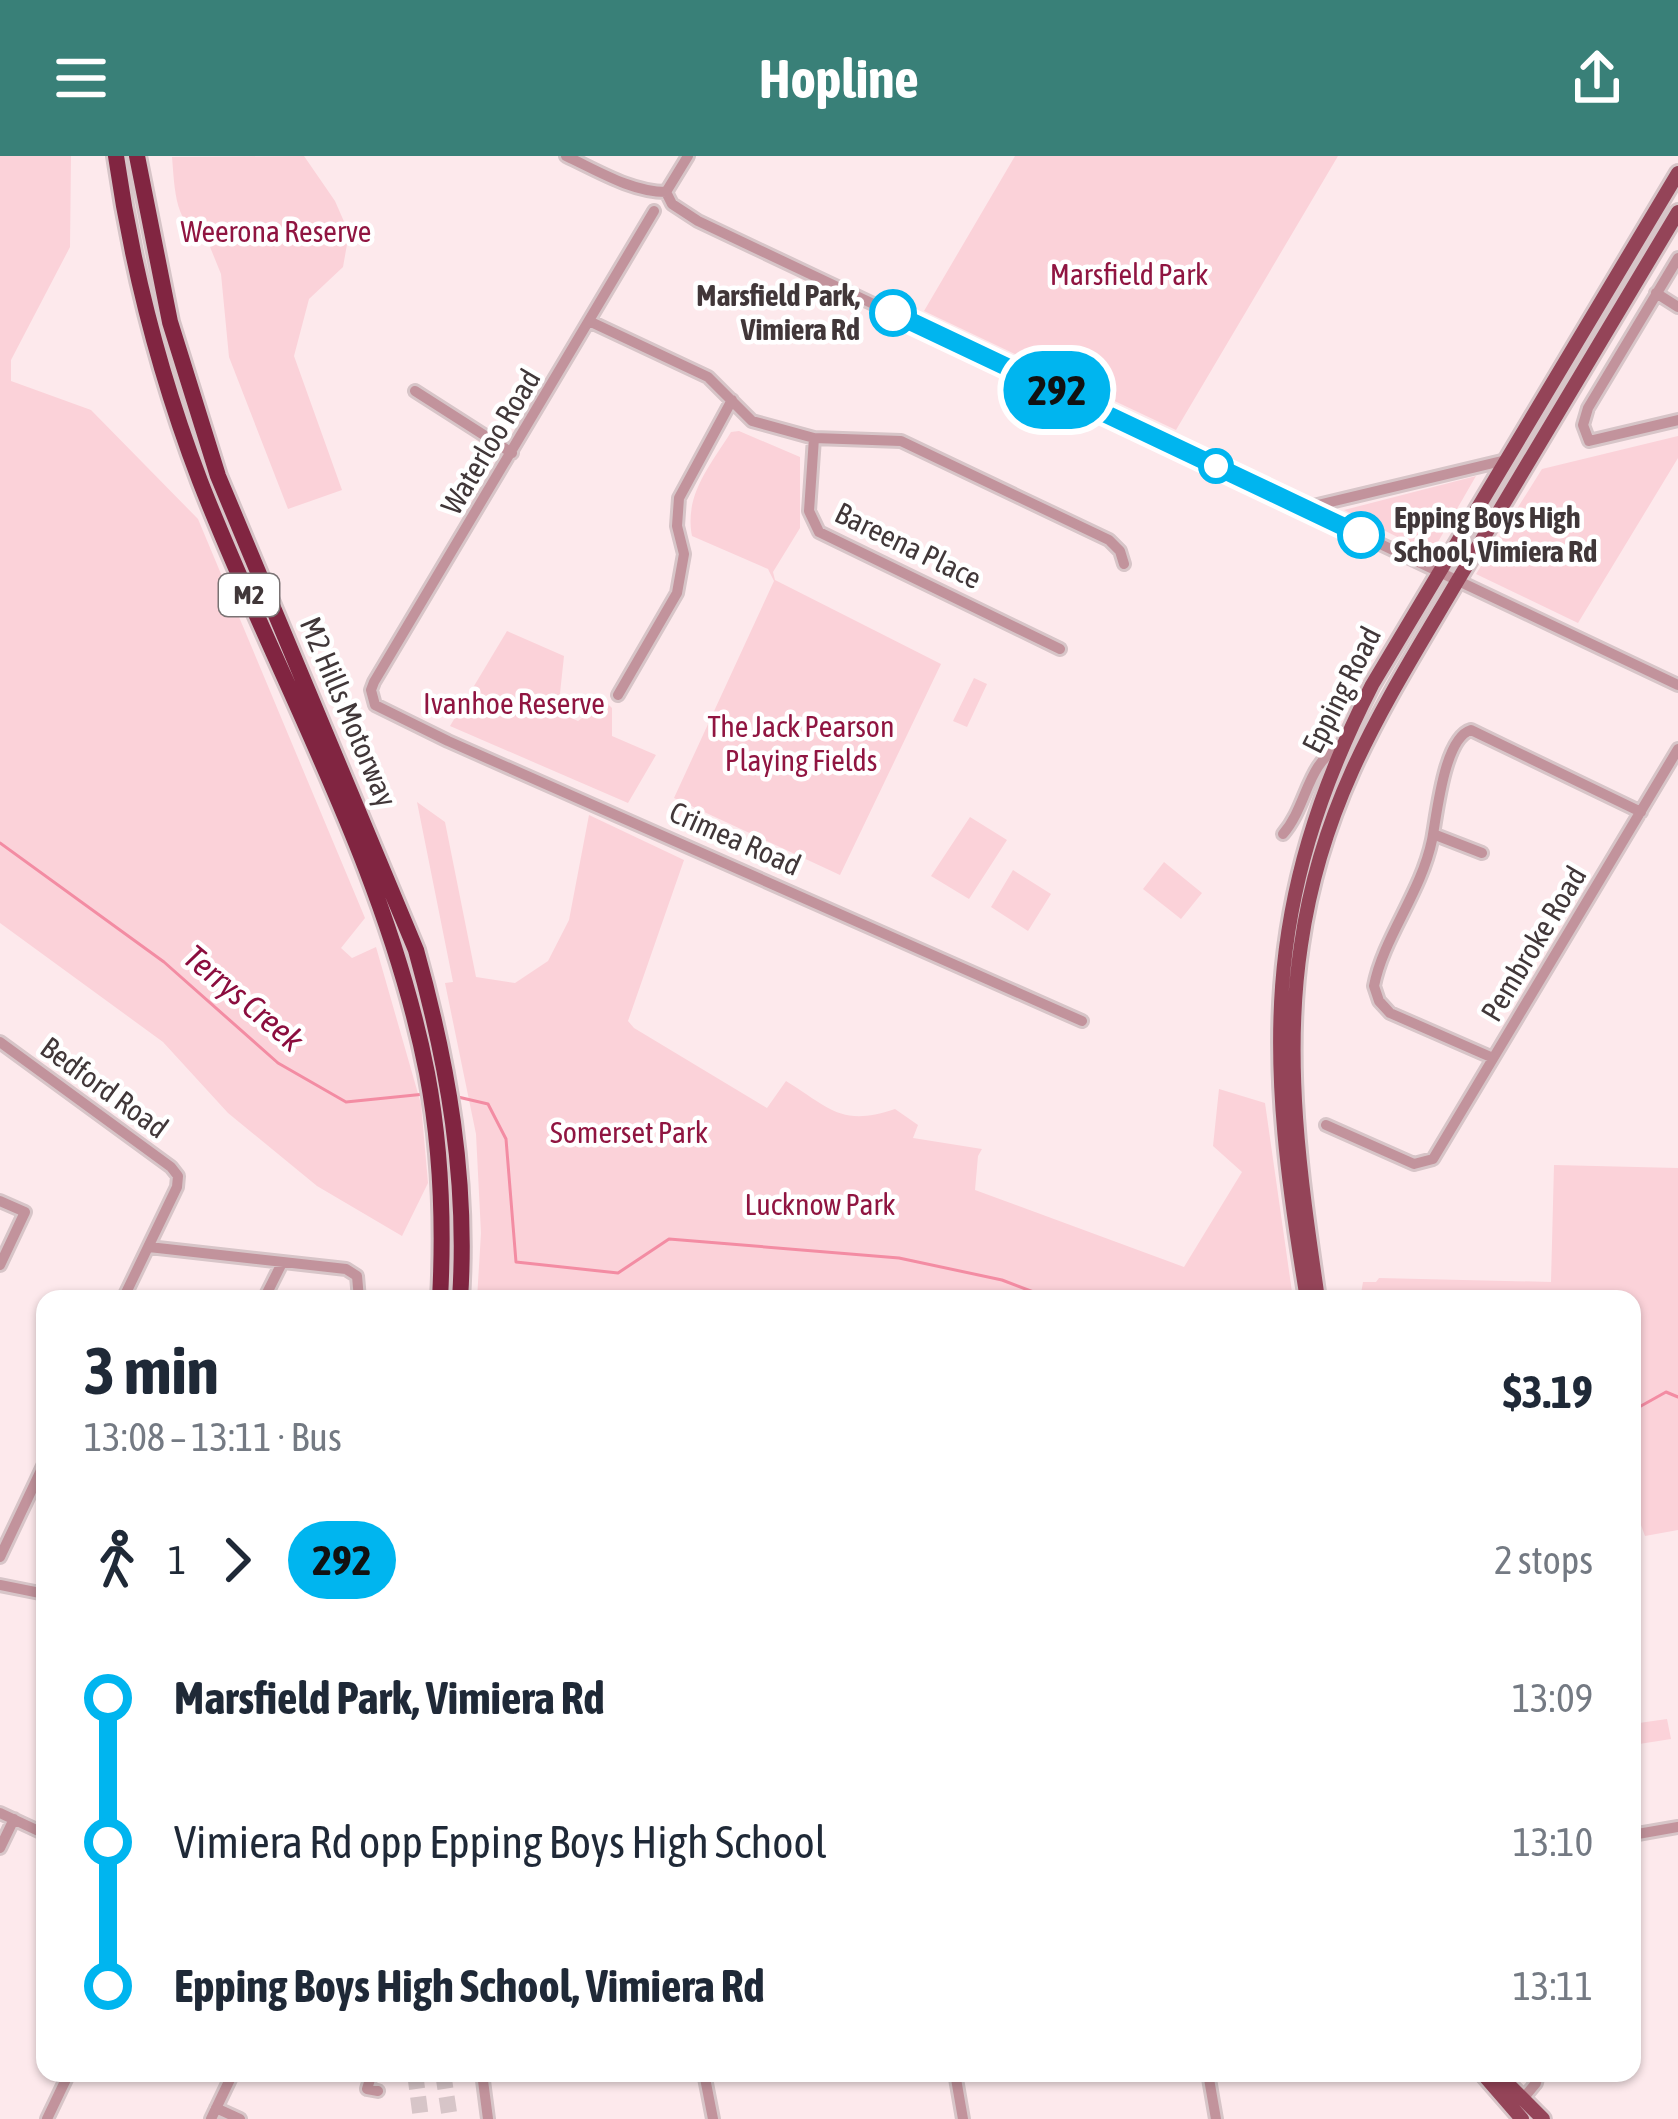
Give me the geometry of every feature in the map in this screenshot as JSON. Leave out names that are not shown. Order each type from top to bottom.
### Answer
[{"type":"highway","name":"M2 Hills Motorway","points":[[116,156],[137,275],[186,442],[378,898],[415,1024],[432,1106],[440,1290]]},
{"type":"highway","name":"M2 Hills Motorway","points":[[136,156],[176,345],[218,476],[395,893],[435,1018],[452,1103],[461,1185],[461,1290]]},
{"type":"main road","name":"Epping Road","points":[[1305,1290],[1279,1096],[1279,999],[1297,877],[1342,745],[1437,572],[1678,173]]},
{"type":"main road","name":"Epping Road","points":[[1317,1290],[1293,1075],[1296,979],[1324,840],[1348,774],[1398,677],[1678,212]]},
{"type":"main road","points":[[1490,2082],[1522,2119]]},
{"type":"main road","points":[[1505,2082],[1543,2119]]},
{"type":"street","points":[[566,156],[1678,685]]},
{"type":"street","name":"Waterloo Road","points":[[372,698],[374,682],[688,156]]},
{"type":"street","points":[[1678,258],[1583,417],[1589,441],[1678,420]]},
{"type":"street","points":[[1656,293],[1678,307]]},
{"type":"street","points":[[591,322],[708,377],[752,421],[814,438],[901,441],[1109,540],[1124,564]]},
{"type":"street","points":[[415,391],[512,453]]},
{"type":"street","points":[[619,695],[677,592],[684,554],[677,526],[679,498],[732,400]]},
{"type":"street","name":"Bareena Place","points":[[814,438],[808,512],[819,532],[1060,649]]},
{"type":"street","points":[[1304,508],[1506,460]]},
{"type":"street","name":"Crimea Road","points":[[372,698],[381,710],[1082,1021]]},
{"type":"street","points":[[1493,1058],[1390,1012],[1375,994],[1375,978],[1421,881],[1441,785],[1466,730],[1641,812]]},
{"type":"street","points":[[1282,834],[1301,807],[1318,761],[1342,745]]},
{"type":"street","name":"Pembroke Road","points":[[1326,1125],[1414,1164],[1428,1163],[1678,749]]},
{"type":"street","points":[[1433,834],[1482,853]]},
{"type":"street","name":"Bedford Road","points":[[0,1042],[178,1176],[149,1247]]},
{"type":"street","points":[[0,1201],[25,1212],[0,1265]]},
{"type":"street","points":[[128,1290],[149,1247],[346,1269],[357,1276],[358,1290]]},
{"type":"street","points":[[268,1290],[281,1263]]},
{"type":"street","points":[[0,1557],[36,1481]]},
{"type":"street","points":[[0,1585],[36,1592]]},
{"type":"street","points":[[0,1813],[36,1830]]},
{"type":"street","points":[[0,1848],[14,1819]]},
{"type":"street","points":[[1641,1833],[1678,1827]]},
{"type":"street","points":[[47,2119],[65,2082]]},
{"type":"street","points":[[229,2082],[214,2113],[240,2119]]},
{"type":"street","points":[[483,2082],[488,2119]]},
{"type":"street","points":[[706,2082],[712,2119]]},
{"type":"street","points":[[957,2082],[963,2119]]},
{"type":"street","points":[[1210,2082],[1216,2119]]},
{"type":"street","points":[[1522,2100],[1536,2082]]},
{"type":"green space","points":[[0,156],[71,156],[70,247],[11,360],[11,381],[91,410],[198,519],[365,918],[341,948],[352,958],[376,947],[421,1104],[428,1183],[402,1236],[317,1186],[228,1113],[163,1042],[0,923]]},
{"type":"green space","name":"Weerona Reserve","points":[[304,156],[335,201],[349,233],[343,267],[309,299],[294,356],[342,490],[288,509],[229,357],[221,274],[208,242],[182,217],[172,157]]},
{"type":"green space","name":"Marsfield Park","points":[[1015,156],[1338,156],[1176,430],[924,311]]},
{"type":"green space","name":"The Jack Pearson Playing Fields","points":[[739,431],[800,457],[800,528],[773,572],[775,580],[941,664],[840,875],[674,798],[774,581],[768,569],[692,536],[695,494],[731,432]]},
{"type":"green space","points":[[1678,436],[1678,458],[1578,623],[1476,574],[1542,469]]},
{"type":"green space","points":[[1476,476],[1431,554],[1344,510]]},
{"type":"green space","name":"Ivanhoe Reserve","points":[[507,631],[564,656],[558,712],[578,721],[605,701],[612,708],[612,736],[656,755],[628,803],[450,726]]},
{"type":"green space","points":[[974,678],[987,684],[967,727],[953,721]]},
{"type":"green space","points":[[417,802],[445,822],[476,977],[515,983],[548,961],[569,920],[589,815],[684,860],[628,1021],[634,1028],[767,1108],[786,1081],[826,1107],[849,1115],[895,1109],[918,1125],[913,1138],[982,1149],[975,1190],[1184,1267],[1242,1172],[1213,1146],[1219,1089],[1265,1103],[1292,1290],[478,1290],[481,1233],[476,1134],[445,983],[453,982]]},
{"type":"green space","points":[[970,817],[1007,840],[969,899],[931,876]]},
{"type":"green space","points":[[1164,862],[1202,893],[1181,919],[1143,889]]},
{"type":"green space","points":[[1013,870],[1051,894],[1028,931],[991,907]]},
{"type":"green space","points":[[1554,1165],[1678,1168],[1678,1530],[1645,1536],[1641,1525],[1641,1290],[1362,1290],[1363,1282],[1379,1278],[1551,1282]]},
{"type":"green space","points":[[1667,1719],[1671,1739],[1641,1744],[1641,1723]]},
{"type":"waterway","name":"Terrys Creek","points":[[0,843],[164,962],[278,1063],[346,1102],[425,1094]]},
{"type":"waterway","name":"Terrys Creek","points":[[458,1097],[488,1104],[506,1139],[516,1262],[618,1273],[669,1239],[899,1258],[1028,1290]]},
{"type":"waterway","name":"Terrys Creek","points":[[1641,1406],[1666,1392],[1678,1397]]},
{"type":"tunnel","points":[[416,2082],[421,2119]]},
{"type":"tunnel","points":[[444,2082],[450,2119]]},
{"type":"bus line","name":"292","points":[[893,313],[1361,535]]},
{"type":"place","name":"Marsfield Park, Vimiera Rd","points":[[893,313]]},
{"type":"place","name":"Epping Boys High School, Vimiera Rd","points":[[1361,535]]},
{"type":"park label","name":"Somerset Park","points":[[629,1133]]},
{"type":"park label","name":"Lucknow Park","points":[[820,1205]]}]
